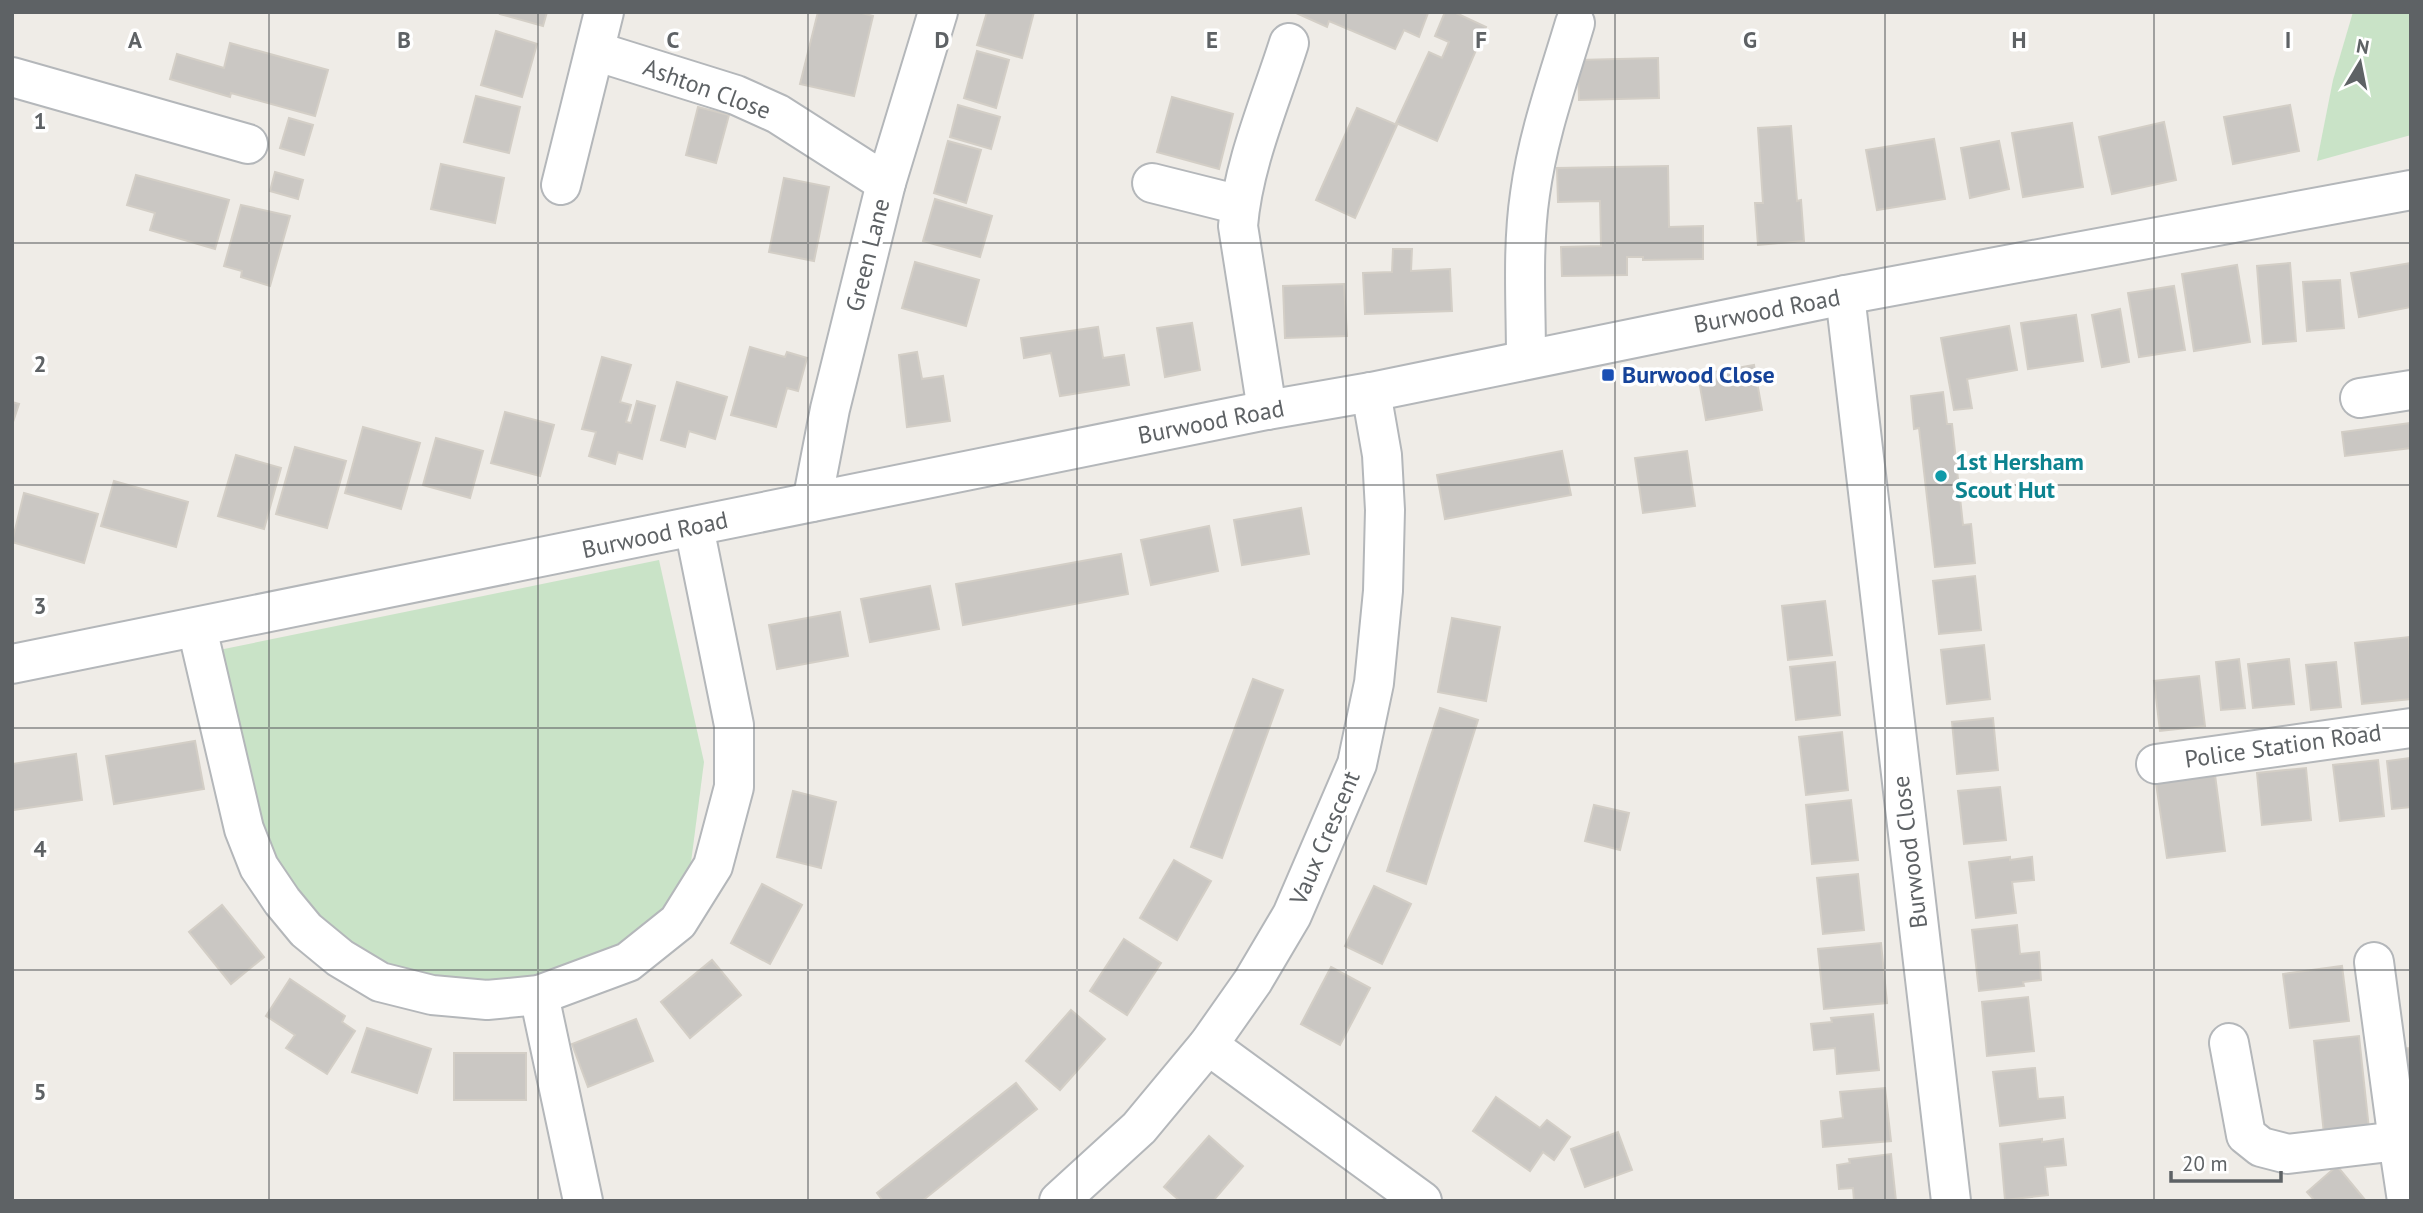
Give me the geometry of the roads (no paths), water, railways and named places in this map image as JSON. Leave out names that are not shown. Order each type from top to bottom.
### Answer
[{"type":"street","points":[[561,185],[604,12]]},
{"type":"street","name":"Green Lane","points":[[812,502],[830,409],[886,183],[938,12]]},
{"type":"street","points":[[1526,359],[1526,260],[1530,196],[1540,137],[1575,23]]},
{"type":"street","points":[[1267,410],[1238,226],[1248,172],[1289,43]]},
{"type":"street","name":"Ashton Close","points":[[595,51],[746,100],[778,114],[886,183]]},
{"type":"street","points":[[12,77],[248,144]]},
{"type":"street","points":[[1152,183],[1240,205]]},
{"type":"street","name":"Burwood Road","points":[[12,664],[1845,295],[2411,190]]},
{"type":"street","name":"Burwood Close","points":[[1845,295],[1951,1201]]},
{"type":"street","points":[[2360,398],[2411,390]]},
{"type":"street","name":"Vaux Crescent","points":[[1059,1201],[1139,1128],[1208,1045],[1253,981],[1292,915],[1357,764],[1374,684],[1383,591],[1385,510],[1382,455],[1371,392]]},
{"type":"street","points":[[197,628],[244,829],[259,867],[306,930],[340,958],[380,982],[432,995],[487,1000],[539,995],[628,962],[678,922],[713,866],[734,787],[734,725],[695,527]]},
{"type":"street","name":"Police Station Road","points":[[2156,764],[2411,728]]},
{"type":"street","points":[[2374,962],[2404,1140],[2407,1201]]},
{"type":"street","points":[[539,995],[583,1201]]},
{"type":"street","points":[[2229,1044],[2246,1135],[2261,1147],[2288,1154],[2404,1140]]},
{"type":"street","points":[[1208,1045],[1422,1201]]},
{"type":"place","name":"Burwood Close","points":[[1608,375]]},
{"type":"place","name":"1st Hersham Scout Hut","points":[[1941,476]]}]
